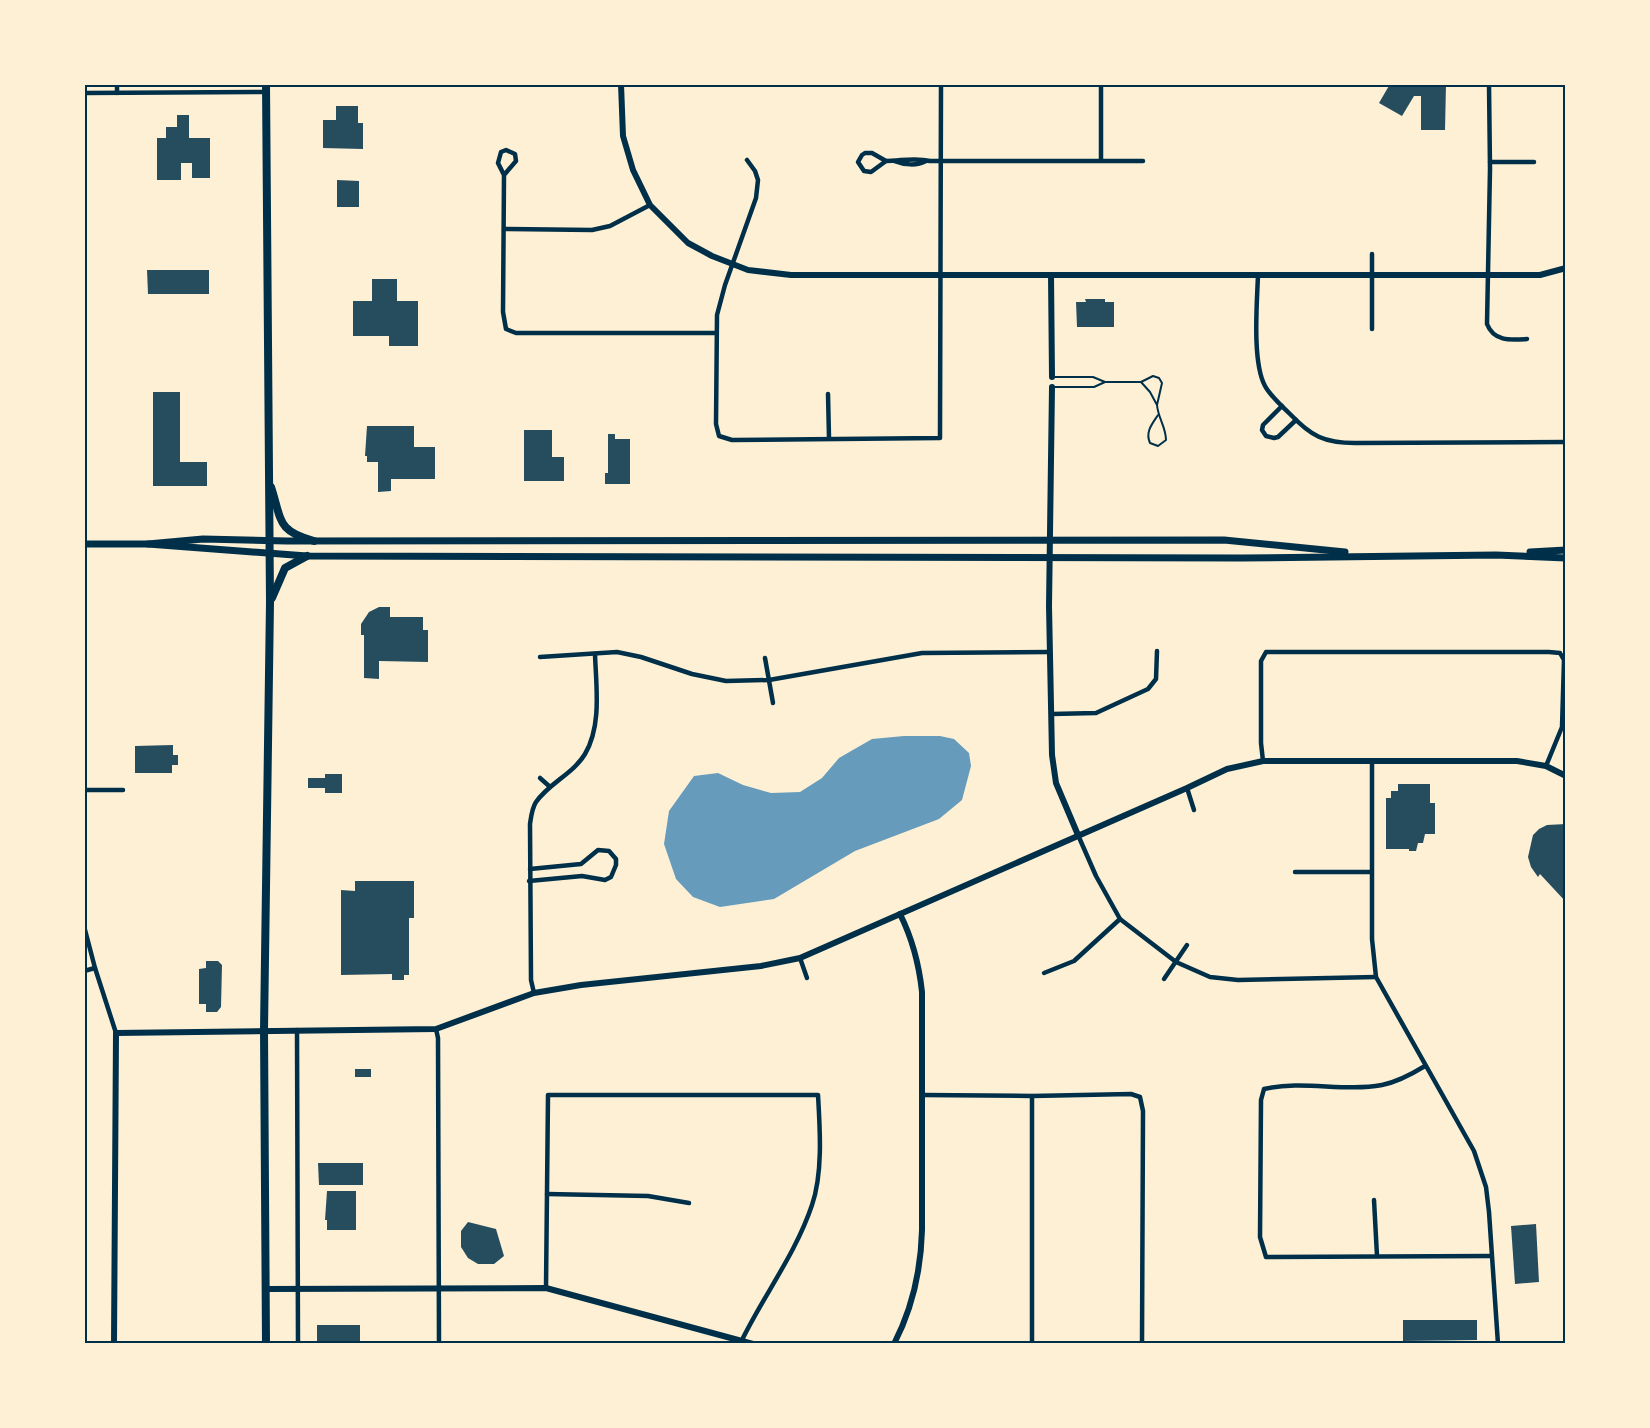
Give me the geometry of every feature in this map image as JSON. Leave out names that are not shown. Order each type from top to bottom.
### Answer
[{"type":"main road","points":[[266,88],[270,602],[264,1030],[266,1344]]},
{"type":"main road","points":[[269,480],[284,526],[289,532],[314,541]]},
{"type":"main road","points":[[148,544],[203,539],[269,541],[1224,540],[1375,555]]},
{"type":"main road","points":[[84,544],[148,544],[307,556],[1241,558],[1496,555],[1566,558]]},
{"type":"main road","points":[[1496,555],[1566,550]]},
{"type":"main road","points":[[270,602],[285,568],[307,556]]},
{"type":"street","points":[[117,84],[117,93]]},
{"type":"street","points":[[621,84],[623,136],[633,170],[650,205],[688,243],[732,265],[748,270],[782,275],[1488,275],[1540,274],[1566,268]]},
{"type":"street","points":[[747,160],[756,171],[758,180],[756,198],[720,300],[716,333],[716,424],[719,436],[732,440],[940,438],[941,84]]},
{"type":"street","points":[[1101,84],[1101,160]]},
{"type":"street","points":[[1489,84],[1487,315],[1489,328],[1495,336],[1503,339],[1527,339]]},
{"type":"street","points":[[84,93],[266,88]]},
{"type":"street","points":[[504,175],[516,161],[515,154],[506,150],[499,157],[498,163],[504,175],[503,312],[506,329],[516,333],[716,333]]},
{"type":"street","points":[[886,161],[879,168],[868,172],[861,168],[858,162],[862,155],[868,153],[886,161],[902,164],[921,164],[926,160],[1143,161]]},
{"type":"street","points":[[1490,162],[1534,162]]},
{"type":"street","points":[[504,229],[592,230],[610,226],[650,205]]},
{"type":"street","points":[[1372,254],[1372,329]]},
{"type":"street","points":[[1051,275],[1052,755],[1056,783],[1096,876],[1120,919],[1176,962],[1210,977],[1238,980],[1376,977]]},
{"type":"street","points":[[1258,275],[1259,367],[1265,386],[1296,420],[1324,440],[1355,443],[1566,442]]},
{"type":"street","points":[[828,394],[829,438]]},
{"type":"street","points":[[1282,406],[1263,425],[1262,429],[1266,436],[1278,437],[1296,420]]},
{"type":"street","points":[[1052,714],[1096,713],[1148,689],[1156,679],[1157,651]]},
{"type":"street","points":[[540,657],[617,652],[718,680],[769,680],[922,653],[1050,652]]},
{"type":"street","points":[[1263,761],[1261,661],[1266,652],[1549,652],[1560,653],[1563,660],[1562,727],[1546,766]]},
{"type":"street","points":[[534,993],[531,980],[530,824],[535,804],[549,786],[585,754],[593,734],[596,714],[596,654]]},
{"type":"street","points":[[765,658],[773,703]]},
{"type":"street","points":[[116,1033],[436,1029],[534,993],[581,985],[761,966],[800,958],[1227,769],[1263,761],[1517,761],[1546,766],[1566,776]]},
{"type":"street","points":[[1372,762],[1372,939],[1376,977],[1482,1168],[1489,1212],[1498,1344]]},
{"type":"street","points":[[540,778],[549,786]]},
{"type":"street","points":[[1187,788],[1194,810]]},
{"type":"street","points":[[84,790],[123,790]]},
{"type":"street","points":[[529,881],[582,876],[604,880],[611,877],[616,859],[609,851],[598,850],[581,864],[530,869]]},
{"type":"street","points":[[581,864],[582,876]]},
{"type":"street","points":[[555,868],[557,880]]},
{"type":"street","points":[[1295,872],[1371,872]]},
{"type":"street","points":[[894,1344],[915,1294],[921,1253],[922,992],[919,960],[900,914]]},
{"type":"street","points":[[1044,974],[1074,961],[1120,919]]},
{"type":"street","points":[[84,926],[116,1033],[114,1344]]},
{"type":"street","points":[[1164,980],[1187,945]]},
{"type":"street","points":[[800,958],[807,978]]},
{"type":"street","points":[[84,971],[95,968]]},
{"type":"street","points":[[436,1029],[438,1038],[439,1344]]},
{"type":"street","points":[[297,1030],[298,1344]]},
{"type":"street","points":[[1425,1066],[1405,1077],[1383,1084],[1357,1087],[1278,1086],[1264,1089],[1261,1100],[1260,1237],[1266,1257],[1491,1256]]},
{"type":"street","points":[[923,1095],[1131,1094],[1140,1096],[1143,1111],[1142,1344]]},
{"type":"street","points":[[546,1288],[548,1095],[818,1095],[819,1148],[813,1203],[800,1236],[742,1340]]},
{"type":"street","points":[[1032,1096],[1032,1344]]},
{"type":"street","points":[[547,1194],[648,1196],[689,1203]]},
{"type":"street","points":[[1374,1200],[1377,1256]]},
{"type":"street","points":[[266,1289],[546,1288],[753,1344]]},
{"type":"lane","points":[[1052,377],[1093,377],[1105,382],[1141,382],[1152,376],[1159,378],[1162,383],[1157,405],[1158,415],[1166,432],[1166,440],[1158,446],[1150,443],[1148,439],[1151,425],[1158,415]]},
{"type":"lane","points":[[1052,387],[1094,387],[1105,382]]},
{"type":"lane","points":[[1141,382],[1157,405]]},
{"type":"water","points":[[940,736],[954,739],[969,753],[971,766],[962,800],[939,819],[855,851],[774,899],[720,907],[693,897],[676,879],[664,844],[669,811],[694,776],[718,773],[743,785],[771,793],[800,792],[822,778],[839,758],[872,739]]},
{"type":"building","points":[[1390,84],[1446,84],[1445,130],[1421,130],[1421,96],[1414,96],[1402,116],[1379,103]]},
{"type":"building","points":[[336,106],[358,106],[358,123],[363,123],[363,149],[323,148],[323,120],[336,120]]},
{"type":"building","points":[[177,115],[189,115],[189,138],[210,138],[210,178],[192,178],[192,163],[181,163],[181,180],[157,180],[157,138],[166,138],[166,127],[177,127]]},
{"type":"building","points":[[337,180],[359,181],[359,207],[337,207]]},
{"type":"building","points":[[147,270],[209,270],[209,294],[148,294]]},
{"type":"building","points":[[372,279],[397,279],[397,301],[418,301],[418,346],[389,346],[389,336],[353,336],[353,301],[372,301]]},
{"type":"building","points":[[1085,299],[1105,299],[1105,302],[1114,302],[1114,327],[1077,327],[1076,302],[1086,302]]},
{"type":"building","points":[[153,392],[180,392],[180,462],[207,462],[207,486],[153,486]]},
{"type":"building","points":[[367,426],[414,426],[414,447],[435,447],[435,479],[391,479],[391,491],[378,492],[378,462],[367,462],[367,456],[365,456]]},
{"type":"building","points":[[524,430],[552,430],[552,457],[564,457],[564,481],[524,481]]},
{"type":"building","points":[[608,434],[615,434],[615,439],[630,439],[630,484],[605,484],[605,473],[608,473]]},
{"type":"building","points":[[379,607],[390,607],[390,617],[423,617],[423,630],[428,630],[428,662],[379,661],[379,679],[364,678],[364,635],[361,635],[361,624],[369,612]]},
{"type":"building","points":[[173,745],[173,755],[178,755],[178,765],[172,765],[172,773],[135,773],[135,746]]},
{"type":"building","points":[[325,774],[342,774],[342,793],[325,793],[325,788],[308,788],[308,778],[325,778]]},
{"type":"building","points":[[1398,784],[1430,784],[1430,803],[1435,803],[1435,834],[1425,834],[1423,843],[1418,843],[1416,851],[1386,849],[1386,798],[1391,798],[1391,791],[1398,791]]},
{"type":"building","points":[[1566,824],[1566,902],[1540,874],[1538,877],[1528,857],[1533,835],[1539,829],[1547,825]]},
{"type":"building","points":[[355,881],[414,881],[414,918],[409,918],[409,975],[404,975],[404,980],[392,980],[392,974],[341,975],[341,890],[355,891]]},
{"type":"building","points":[[206,961],[218,961],[222,965],[221,1007],[217,1012],[206,1012],[206,1004],[199,1004],[199,969],[206,968]]},
{"type":"building","points":[[355,1069],[371,1069],[371,1077],[355,1077]]},
{"type":"building","points":[[318,1163],[363,1163],[363,1185],[319,1185]]},
{"type":"building","points":[[327,1191],[356,1191],[356,1230],[327,1230],[327,1220],[325,1220]]},
{"type":"building","points":[[468,1222],[496,1229],[504,1256],[494,1264],[478,1264],[468,1258],[461,1247],[461,1231]]},
{"type":"building","points":[[1536,1224],[1539,1282],[1515,1284],[1511,1226]]},
{"type":"building","points":[[1403,1320],[1477,1320],[1477,1340],[1403,1341]]},
{"type":"building","points":[[317,1325],[360,1325],[360,1344],[317,1343]]}]
